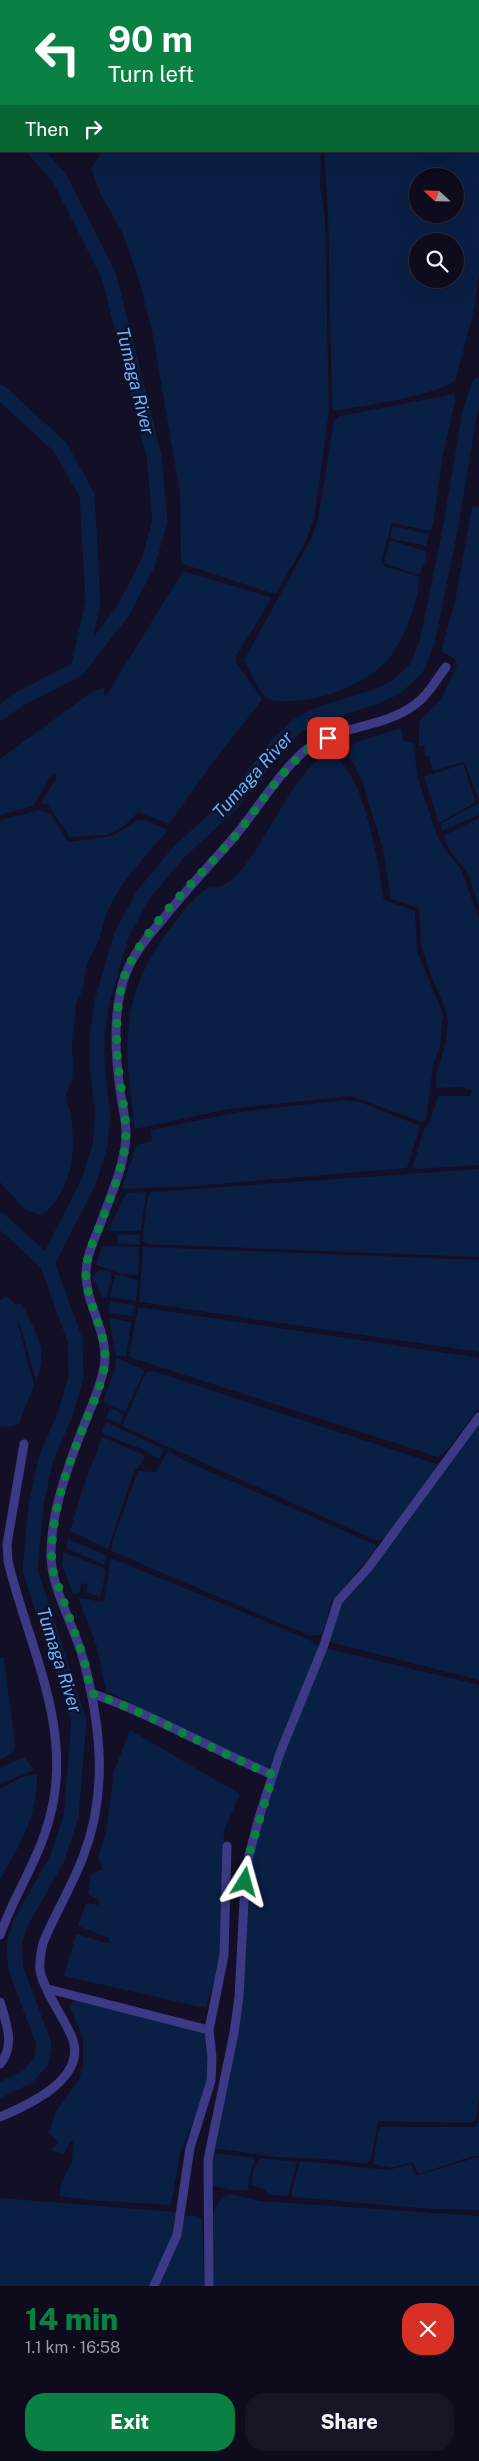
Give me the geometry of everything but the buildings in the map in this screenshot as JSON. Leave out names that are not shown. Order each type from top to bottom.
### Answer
[{"type":"street","points":[[0,2117],[26,2106],[65,2077],[70,2067],[75,2046],[42,1978],[40,1968],[43,1943],[82,1859],[100,1790],[99,1752],[84,1659],[52,1568],[51,1552],[57,1512],[69,1464],[92,1403],[104,1364],[102,1336],[86,1275],[92,1244],[125,1149],[125,1121],[119,1089],[117,1051],[120,996],[126,973],[144,941],[201,872],[235,836],[300,755],[316,742],[395,715],[414,706],[430,690],[446,667]]},
{"type":"street","points":[[209,2286],[208,2160],[235,2024],[249,1855],[273,1775],[324,1645],[338,1601],[368,1568],[479,1417]]},
{"type":"street","points":[[0,1935],[9,1910],[46,1830],[56,1790],[55,1724],[8,1561],[7,1544],[24,1444]]},
{"type":"street","points":[[91,1693],[155,1718],[240,1762],[273,1775]]},
{"type":"street","points":[[154,2286],[177,2234],[190,2148],[211,2081],[212,2057],[209,2030],[224,1955],[227,1846]]},
{"type":"street","points":[[48,1989],[209,2030]]},
{"type":"street","points":[[0,2002],[10,2044],[8,2052],[0,2064]]},
{"type":"water","points":[[101,152],[321,152],[320,186],[325,218],[329,411],[314,519],[304,545],[277,592],[274,594],[183,564],[181,559],[180,493],[153,336],[138,276],[122,232],[100,193],[91,168]]},
{"type":"water","points":[[324,152],[479,152],[479,275],[474,309],[456,379],[449,385],[419,395],[335,411],[332,409],[328,213]]},
{"type":"water","points":[[454,394],[455,402],[443,454],[431,530],[392,523],[381,560],[384,566],[419,577],[413,610],[397,647],[384,664],[351,686],[325,696],[299,701],[278,701],[267,698],[256,684],[244,660],[312,537],[318,519],[334,421],[340,416]]},
{"type":"water","points":[[479,506],[479,801],[465,763],[433,771],[429,756],[425,756],[424,745],[419,746],[419,722],[441,699],[457,665],[455,659],[441,651],[455,602],[472,507]]},
{"type":"water","points":[[393,526],[429,534],[426,546],[390,538]]},
{"type":"water","points":[[390,540],[425,551],[427,557],[419,575],[384,563]]},
{"type":"water","points":[[183,571],[270,597],[270,601],[236,656],[236,662],[262,699],[210,766],[169,824],[138,812],[123,827],[107,835],[70,837],[47,804],[40,804],[56,779],[56,773],[52,774],[33,806],[0,815],[0,759],[93,691],[104,688],[104,695],[106,696]]},
{"type":"water","points":[[401,728],[403,740],[413,743],[418,779],[438,838],[461,869],[479,919],[479,1165],[415,1169],[413,1166],[424,1129],[430,1122],[437,1098],[439,1096],[470,1096],[472,1091],[462,1087],[436,1088],[436,1075],[446,1042],[448,1022],[445,1008],[421,946],[419,908],[391,899],[383,849],[362,781],[349,755],[353,744],[356,742]]},
{"type":"water","points":[[331,754],[341,762],[350,774],[364,806],[373,840],[384,900],[415,911],[417,951],[443,1014],[440,1046],[433,1066],[426,1119],[422,1122],[351,1096],[229,1109],[135,1129],[128,1074],[127,1049],[129,1026],[133,1002],[140,979],[152,956],[168,931],[198,896],[210,887],[226,884],[241,871],[300,779],[315,762]]},
{"type":"water","points":[[463,764],[476,802],[439,823],[424,777]]},
{"type":"water","points":[[479,803],[479,815],[442,831],[440,824]]},
{"type":"water","points":[[40,810],[51,814],[68,842],[112,836],[138,820],[145,820],[168,830],[120,888],[106,914],[98,943],[87,966],[82,992],[76,1003],[72,1041],[73,1075],[66,1096],[71,1114],[73,1143],[70,1170],[60,1194],[42,1215],[25,1210],[0,1182],[0,820]]},
{"type":"water","points":[[479,818],[479,907],[468,873],[452,854],[443,836]]},
{"type":"water","points":[[347,1100],[360,1102],[420,1126],[407,1168],[195,1186],[122,1189],[136,1145],[152,1141],[151,1130],[239,1112]]},
{"type":"water","points":[[479,1169],[479,1257],[148,1244],[142,1241],[148,1196],[151,1192]]},
{"type":"water","points":[[146,1192],[141,1231],[108,1231],[126,1193]]},
{"type":"water","points":[[118,1234],[140,1235],[140,1245],[117,1243]]},
{"type":"water","points":[[102,1246],[139,1247],[138,1275],[122,1274],[96,1265]]},
{"type":"water","points":[[143,1247],[479,1260],[479,1352],[139,1302]]},
{"type":"water","points":[[101,1269],[112,1273],[107,1298],[102,1297],[92,1276]]},
{"type":"water","points":[[115,1274],[138,1280],[136,1301],[110,1297]]},
{"type":"water","points":[[6,1296],[16,1304],[22,1304],[36,1333],[41,1350],[40,1369],[36,1381],[19,1321],[17,1321],[34,1385],[19,1424],[10,1427],[0,1426],[0,1300]]},
{"type":"water","points":[[110,1301],[135,1305],[132,1316],[108,1313]]},
{"type":"water","points":[[138,1307],[479,1358],[479,1408],[448,1449],[438,1457],[132,1358],[129,1356]]},
{"type":"water","points":[[109,1318],[131,1322],[126,1357],[116,1355]]},
{"type":"water","points":[[116,1358],[145,1370],[125,1412],[103,1402],[115,1369]]},
{"type":"water","points":[[153,1371],[439,1465],[385,1538],[377,1541],[122,1426],[146,1372]]},
{"type":"water","points":[[110,1408],[124,1414],[120,1424],[106,1418]]},
{"type":"water","points":[[479,1419],[479,1680],[333,1643],[330,1641],[333,1614]]},
{"type":"water","points":[[106,1422],[164,1449],[159,1459],[142,1449],[103,1434],[102,1431]]},
{"type":"water","points":[[102,1437],[144,1455],[145,1458],[134,1472],[108,1549],[70,1531],[81,1493]]},
{"type":"water","points":[[168,1451],[188,1462],[374,1544],[377,1548],[331,1602],[321,1635],[310,1636],[111,1551],[113,1540],[138,1471],[156,1472]]},
{"type":"water","points":[[68,1539],[107,1555],[104,1565],[66,1548]]},
{"type":"water","points":[[63,1552],[104,1568],[106,1572],[100,1597],[86,1592],[88,1585],[81,1583],[80,1592],[73,1594],[62,1565]]},
{"type":"water","points":[[111,1558],[308,1639],[319,1646],[270,1766],[262,1769],[106,1691],[97,1647],[78,1598],[104,1602]]},
{"type":"water","points":[[325,1648],[479,1685],[479,2098],[476,2120],[471,2123],[378,2121],[371,2159],[366,2164],[327,2159],[275,2157],[213,2148],[230,2057],[243,1899],[262,1806]]},
{"type":"water","points":[[0,1657],[4,1658],[15,1744],[14,1751],[0,1760]]},
{"type":"water","points":[[130,1730],[240,1794],[224,1831],[220,1966],[205,2008],[64,1976],[76,1934],[107,1943],[110,1941],[109,1938],[78,1926],[86,1903],[99,1905],[100,1901],[88,1894],[91,1874],[103,1869],[98,1857],[106,1833],[114,1771]]},
{"type":"water","points":[[24,1757],[34,1770],[0,1784],[0,1768]]},
{"type":"water","points":[[37,1774],[37,1789],[31,1817],[21,1842],[0,1879],[0,1789],[22,1777]]},
{"type":"water","points":[[77,1999],[204,2029],[210,2067],[203,2098],[180,2154],[171,2205],[86,2200],[60,2196],[60,2187],[72,2161],[73,2141],[70,2141],[64,2154],[51,2150],[58,2142],[49,2133],[55,2113],[79,2079],[83,2065],[83,2038],[70,2008]]},
{"type":"water","points":[[479,2116],[479,2156],[473,2156],[419,2174],[412,2162],[390,2168],[373,2164],[378,2133],[381,2127],[474,2127],[477,2126]]},
{"type":"water","points":[[212,2153],[255,2158],[249,2178],[248,2190],[232,2190],[210,2185]]},
{"type":"water","points":[[260,2158],[297,2162],[288,2196],[269,2195],[264,2189],[252,2185],[253,2171]]},
{"type":"water","points":[[479,2158],[479,2210],[431,2209],[293,2197],[291,2194],[300,2161],[388,2170],[411,2164],[416,2176]]},
{"type":"water","points":[[230,2194],[260,2201],[479,2216],[479,2286],[209,2286],[208,2249],[211,2222],[221,2200]]},
{"type":"water","points":[[0,2198],[175,2212],[172,2242],[151,2286],[0,2286]]},
{"type":"water","points":[[193,2215],[202,2218],[204,2286],[157,2286],[181,2224],[185,2217]]},
{"type":"waterway","name":"Tumaga River","points":[[0,713],[19,699],[78,669],[123,611],[148,563],[160,521],[154,456],[109,276],[59,177],[36,152]]},
{"type":"waterway","name":"Tumaga River","points":[[47,1263],[89,1181],[100,1145],[103,1115],[97,1065],[97,1037],[102,1002],[121,936],[143,895],[178,853],[233,802],[278,744],[297,726],[320,714],[375,697],[395,688],[416,669],[427,643],[450,530],[470,411],[479,385]]},
{"type":"waterway","points":[[0,392],[60,447],[87,495],[93,602],[79,665]]},
{"type":"waterway","name":"Tumaga River","points":[[0,1220],[47,1263],[75,1340],[76,1377],[65,1415],[46,1458],[36,1505],[30,1570],[79,1721],[71,1817],[57,1859],[21,1922],[14,1944],[16,1969],[44,2044],[41,2062],[27,2077],[0,2090]]},
{"type":"route","points":[[245,1882],[249,1855],[273,1775],[240,1762],[155,1718],[91,1693],[84,1659],[56,1583],[52,1568],[51,1552],[57,1512],[69,1464],[92,1403],[104,1364],[105,1352],[102,1336],[87,1286],[86,1275],[92,1244],[125,1149],[125,1121],[119,1089],[117,1023],[120,996],[126,973],[144,941],[201,872],[235,836],[300,755],[316,742],[328,738]]}]
